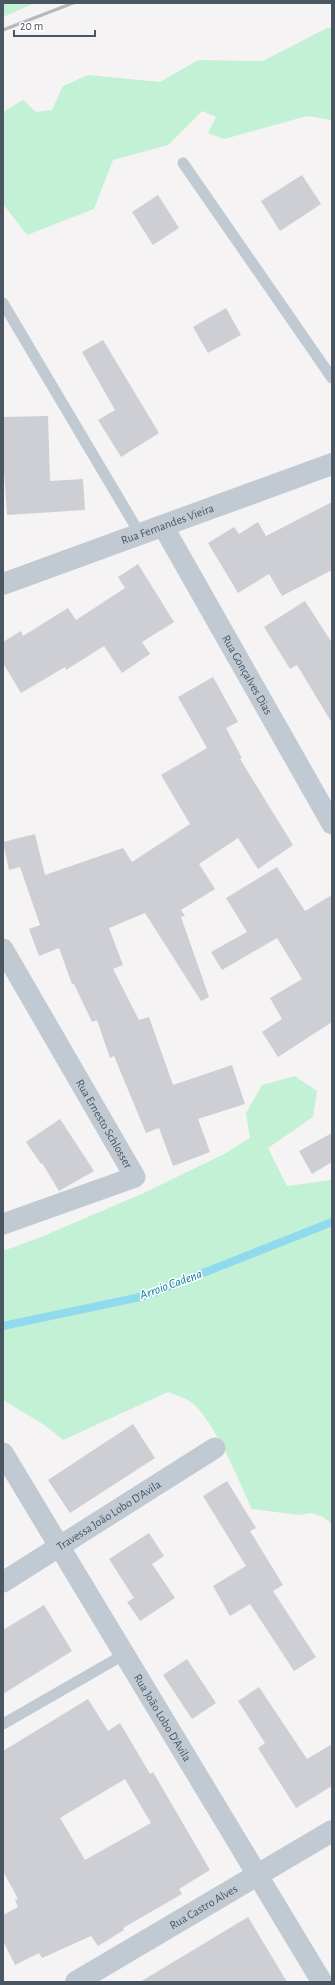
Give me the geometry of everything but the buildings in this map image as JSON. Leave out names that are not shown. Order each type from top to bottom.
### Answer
[{"type":"street","name":"Rua Fernandes Vieira","points":[[3,584],[332,464]]},
{"type":"street","name":"Rua Gonçalves Dias","points":[[162,526],[332,824]]},
{"type":"street","name":"Rua Ernesto Schlosser","points":[[3,949],[135,1177],[3,1224]]},
{"type":"street","name":"Travessa João Lobo D'Avila","points":[[3,1582],[215,1448]]},
{"type":"street","name":"Rua João Lobo D'Avila","points":[[3,1453],[259,1875],[322,1982]]},
{"type":"street","name":"Rua Castro Alves","points":[[76,1982],[332,1832]]},
{"type":"lane","points":[[183,163],[332,378]]},
{"type":"lane","points":[[3,303],[140,534]]},
{"type":"lane","points":[[3,1724],[125,1654]]},
{"type":"green space","points":[[3,3],[35,3],[3,17]]},
{"type":"green space","points":[[327,28],[332,28],[332,120],[307,116],[224,139],[208,133],[216,117],[202,111],[168,145],[113,160],[94,209],[27,235],[3,204],[3,112],[23,100],[36,112],[52,110],[63,86],[88,75],[160,82],[198,60],[263,61]]},
{"type":"green space","points":[[295,1076],[317,1091],[313,1117],[268,1148],[287,1186],[332,1180],[332,1524],[323,1517],[311,1513],[299,1515],[252,1509],[233,1467],[216,1434],[206,1419],[188,1400],[168,1392],[63,1440],[43,1424],[3,1400],[3,1251],[41,1237],[146,1192],[226,1153],[250,1138],[246,1113],[262,1085]]},
{"type":"waterway","name":"Arroio Cadena","points":[[3,1326],[145,1296],[332,1222]]},
{"type":"railway","points":[[3,30],[73,3]]}]
